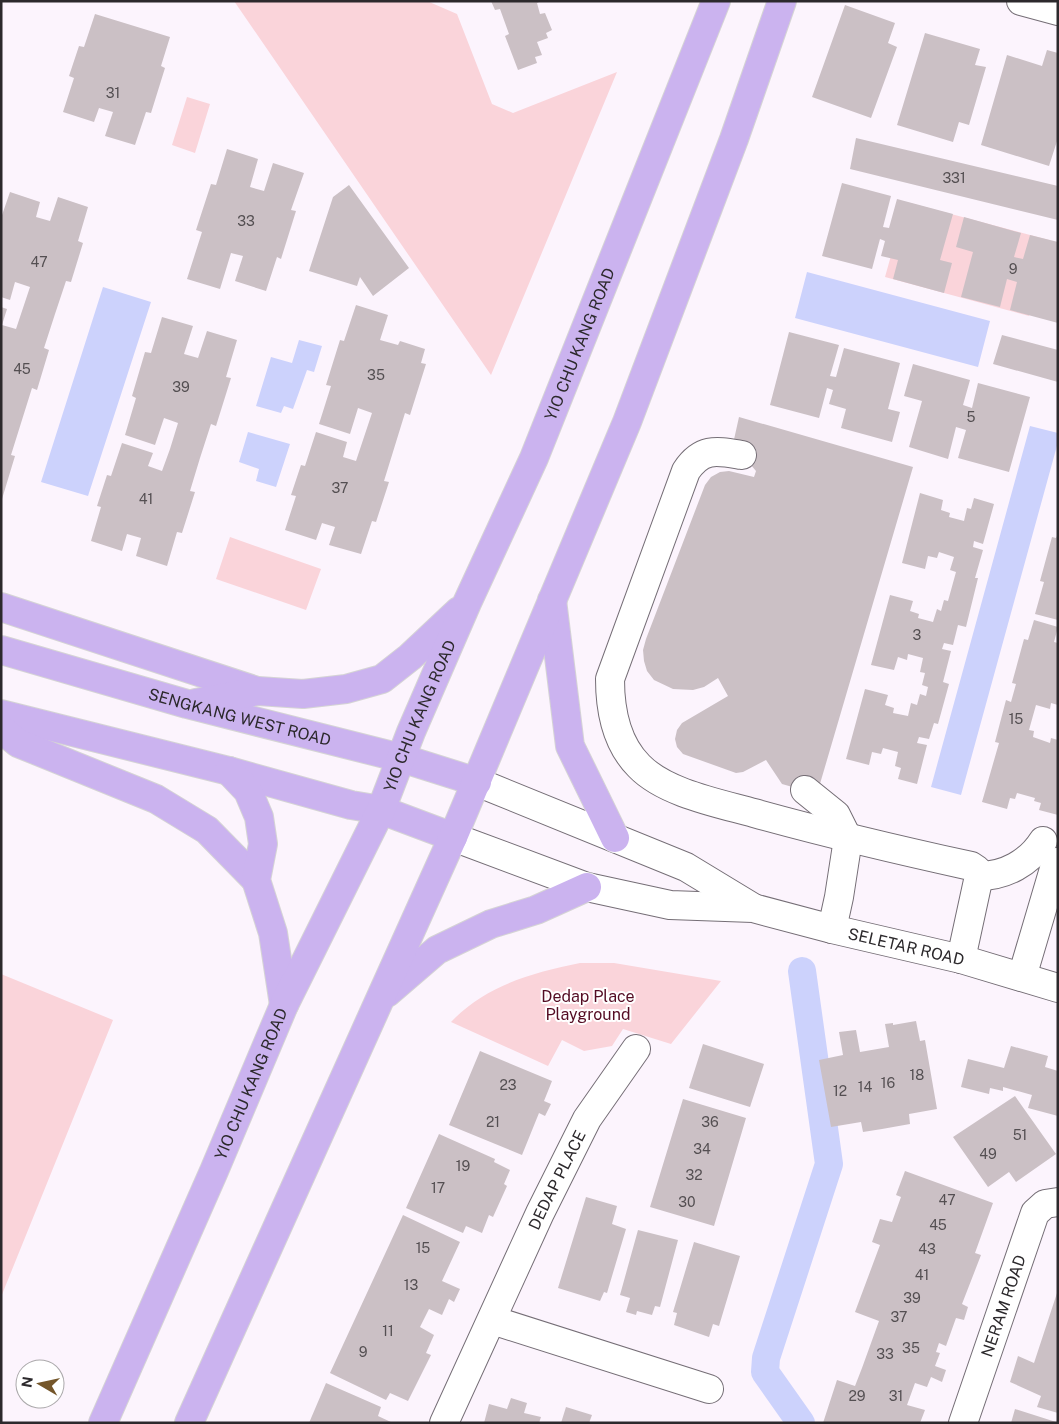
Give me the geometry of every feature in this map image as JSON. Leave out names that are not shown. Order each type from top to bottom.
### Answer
[{"type":"main road","name":"YIO CHU KANG ROAD","points":[[103,1423],[214,1171],[284,1005],[381,810],[467,603],[534,458],[716,1]]},
{"type":"main road","points":[[189,1423],[382,998],[477,782],[552,598],[627,422],[734,139],[782,1]]},
{"type":"main road","points":[[552,598],[570,746],[615,838]]},
{"type":"main road","points":[[1,608],[258,691],[302,694],[346,689],[382,679],[410,657],[467,603]]},
{"type":"main road","name":"SENGKANG WEST ROAD","points":[[1,650],[187,704],[401,758],[477,782]]},
{"type":"main road","points":[[187,704],[258,691]]},
{"type":"main road","points":[[1,714],[229,771],[351,805],[381,810],[453,837]]},
{"type":"main road","points":[[1,729],[18,743],[156,799],[207,830],[256,880],[273,933],[284,1005]]},
{"type":"main road","points":[[229,771],[248,791],[259,817],[263,844],[256,880]]},
{"type":"main road","points":[[382,998],[437,950],[491,924],[536,910],[587,887]]},
{"type":"street","points":[[1021,1],[1058,11]]},
{"type":"street","points":[[742,455],[719,452],[703,454],[693,460],[686,471],[610,679],[610,706],[620,738],[639,766],[667,785],[706,800],[848,839],[971,866],[979,876],[961,959]]},
{"type":"street","name":"SELETAR ROAD","points":[[477,782],[686,867],[753,908]]},
{"type":"street","points":[[805,790],[836,815],[848,839],[832,929]]},
{"type":"street","name":"SELETAR ROAD","points":[[453,837],[587,887],[670,906],[753,908],[832,929],[961,959],[1058,988]]},
{"type":"street","points":[[979,876],[992,876],[1050,851],[1022,977]]},
{"type":"street","name":"DEDAP PLACE","points":[[444,1423],[540,1213],[587,1120],[636,1049]]},
{"type":"street","name":"NERAM ROAD","points":[[963,1423],[1035,1214],[1045,1204],[1058,1202]]},
{"type":"street","points":[[492,1320],[709,1389]]},
{"type":"green space","points":[[234,1],[427,1],[457,14],[492,104],[513,113],[617,72],[491,375]]},
{"type":"green space","points":[[187,97],[210,104],[195,153],[172,145]]},
{"type":"green space","points":[[906,202],[1049,240],[1029,316],[885,277]]},
{"type":"green space","points":[[230,537],[321,569],[306,610],[216,579]]},
{"type":"green space","name":"Dedap Place Playground","points":[[580,963],[614,963],[721,981],[671,1044],[623,1029],[612,1046],[584,1051],[562,1040],[548,1066],[451,1022],[479,999],[511,982],[545,971]]},
{"type":"green space","points":[[1,974],[113,1020],[1,1297]]},
{"type":"water","points":[[807,272],[990,321],[978,367],[795,318]]},
{"type":"water","points":[[103,287],[151,302],[88,496],[41,482]]},
{"type":"water","points":[[299,340],[322,346],[314,372],[307,370],[293,409],[284,406],[281,413],[256,406],[271,357],[292,363]]},
{"type":"water","points":[[1030,426],[1058,433],[1058,442],[961,795],[931,787]]},
{"type":"water","points":[[248,432],[290,444],[276,487],[256,481],[259,469],[239,462]]},
{"type":"building","points":[[491,1],[541,1],[537,3],[540,14],[545,13],[552,30],[546,33],[548,38],[537,42],[542,55],[535,57],[537,63],[518,70],[505,36],[509,34],[500,9],[495,10]]},
{"type":"building","points":[[845,5],[895,23],[888,43],[897,47],[871,118],[812,97]]},
{"type":"building","points":[[95,14],[170,37],[161,66],[165,68],[151,113],[146,112],[135,145],[105,136],[113,112],[99,108],[94,122],[63,112],[74,78],[69,76],[79,46],[84,47]]},
{"type":"building","points":[[925,33],[980,49],[975,65],[986,67],[969,125],[959,122],[953,142],[897,125]]},
{"type":"building","points":[[1047,50],[1058,53],[1058,138],[1049,166],[981,145],[1007,55],[1042,66]]},
{"type":"building","points":[[856,138],[1058,186],[1058,220],[850,169]]},
{"type":"building","points":[[227,149],[258,159],[250,187],[264,191],[273,163],[304,173],[291,210],[296,211],[281,259],[277,257],[266,291],[235,281],[243,256],[231,253],[220,289],[187,279],[202,232],[196,230],[211,184],[216,185]]},
{"type":"building","points":[[842,183],[891,196],[883,227],[889,228],[897,199],[953,214],[940,260],[952,263],[944,293],[893,279],[898,260],[881,256],[885,241],[880,239],[872,269],[822,256]]},
{"type":"building","points":[[349,185],[409,268],[373,296],[360,277],[357,286],[309,271],[333,197]]},
{"type":"building","points":[[10,192],[40,202],[36,217],[50,221],[58,197],[88,207],[78,241],[83,243],[71,282],[66,281],[44,348],[49,350],[37,390],[32,388],[11,455],[15,456],[2,499],[1,307],[7,309],[2,325],[16,329],[30,287],[15,282],[10,300],[1,297],[1,218]]},
{"type":"building","points":[[964,217],[1021,233],[1014,257],[1023,259],[1030,235],[1058,242],[1058,323],[1010,310],[1017,282],[1007,279],[1000,307],[961,297],[973,252],[956,247]]},
{"type":"building","points":[[356,305],[388,315],[380,340],[398,345],[400,341],[425,349],[421,363],[426,364],[410,415],[405,413],[384,481],[389,482],[376,522],[372,521],[361,554],[329,545],[335,527],[322,523],[316,540],[285,530],[296,496],[291,495],[301,465],[305,466],[316,432],[347,442],[343,457],[356,461],[372,413],[358,408],[350,434],[319,424],[331,386],[326,385],[340,340],[344,341]]},
{"type":"building","points":[[162,317],[193,326],[184,354],[198,358],[207,331],[237,340],[226,377],[231,378],[216,426],[211,424],[190,491],[195,492],[182,533],[177,532],[167,566],[136,556],[141,538],[127,534],[122,551],[91,541],[101,507],[97,506],[107,475],[111,476],[122,443],[153,453],[148,466],[162,471],[170,449],[178,423],[164,418],[155,445],[125,435],[136,398],[132,396],[145,352],[151,353]]},
{"type":"building","points":[[789,332],[839,345],[830,376],[836,377],[844,348],[900,363],[888,409],[900,412],[892,442],[841,428],[846,409],[829,404],[833,390],[827,388],[819,418],[770,405]]},
{"type":"building","points":[[1002,335],[1058,350],[1058,382],[993,364]]},
{"type":"building","points":[[913,364],[970,380],[963,405],[972,408],[978,383],[1030,397],[1009,472],[958,458],[966,430],[956,427],[948,459],[909,447],[922,401],[904,396]]},
{"type":"building","points":[[739,417],[913,467],[817,794],[782,784],[766,760],[743,772],[736,773],[683,754],[677,747],[675,739],[677,730],[682,723],[728,696],[718,678],[704,687],[693,690],[673,689],[654,680],[647,671],[644,661],[643,650],[646,639],[705,485],[711,477],[720,472],[729,471],[754,477],[756,471],[733,444]]},
{"type":"building","points":[[920,493],[943,500],[941,510],[950,513],[949,517],[964,521],[967,508],[971,509],[974,498],[994,504],[983,544],[974,541],[973,547],[983,550],[975,578],[978,578],[966,627],[958,625],[953,645],[944,643],[942,649],[951,651],[943,682],[949,684],[938,724],[934,723],[929,739],[919,737],[917,743],[927,745],[917,784],[898,779],[901,768],[895,766],[898,752],[883,748],[881,754],[872,752],[869,765],[846,759],[865,689],[888,695],[885,705],[894,708],[893,713],[908,716],[911,703],[917,705],[920,694],[926,696],[928,687],[922,685],[925,673],[920,672],[923,658],[908,654],[907,660],[898,657],[894,670],[871,665],[890,595],[913,601],[910,611],[919,614],[918,618],[933,622],[937,609],[941,611],[944,600],[948,601],[956,572],[950,570],[954,557],[939,552],[937,558],[928,556],[925,569],[902,563]]},
{"type":"building","points":[[1058,534],[1058,620],[1035,614],[1044,582],[1040,581],[1052,537],[1056,538]]},
{"type":"building","points":[[1034,620],[1058,627],[1054,642],[1058,643],[1058,705],[1051,703],[1050,709],[1036,705],[1029,730],[1034,731],[1033,737],[1050,743],[1051,738],[1058,740],[1058,815],[1039,810],[1041,803],[1034,801],[1035,798],[1017,793],[1015,799],[1010,798],[1007,809],[982,802],[999,743],[995,742],[1006,700],[1011,702],[1016,684],[1012,683],[1024,639],[1028,640]]},
{"type":"building","points":[[916,1021],[920,1041],[925,1040],[937,1109],[909,1114],[910,1124],[882,1129],[863,1132],[861,1122],[831,1127],[819,1060],[843,1055],[839,1032],[856,1030],[860,1052],[889,1047],[885,1024],[893,1023],[893,1025]]},
{"type":"building","points":[[703,1044],[764,1064],[750,1107],[689,1088]]},
{"type":"building","points":[[1011,1046],[1048,1056],[1045,1067],[1058,1071],[1058,1116],[1028,1108],[1032,1095],[1003,1087],[1003,1091],[990,1088],[989,1094],[961,1087],[968,1059],[1004,1068]]},
{"type":"building","points":[[480,1051],[552,1081],[544,1101],[551,1104],[545,1116],[539,1113],[522,1155],[449,1125]]},
{"type":"building","points":[[1015,1096],[1056,1154],[1016,1182],[1009,1172],[988,1187],[953,1137]]},
{"type":"building","points":[[683,1099],[746,1118],[714,1226],[650,1207]]},
{"type":"building","points":[[439,1134],[495,1159],[494,1162],[510,1170],[504,1184],[507,1186],[493,1217],[489,1215],[482,1233],[466,1226],[463,1233],[406,1208]]},
{"type":"building","points":[[905,1171],[993,1203],[975,1253],[981,1255],[962,1304],[968,1307],[964,1320],[956,1318],[946,1346],[939,1343],[936,1352],[940,1353],[935,1366],[946,1370],[942,1382],[931,1377],[927,1387],[915,1383],[907,1405],[925,1410],[920,1423],[823,1423],[837,1380],[855,1386],[879,1321],[855,1312],[880,1245],[872,1242],[880,1219],[892,1222],[901,1197],[896,1195]]},
{"type":"building","points":[[586,1197],[617,1206],[612,1224],[626,1229],[607,1293],[604,1292],[600,1301],[558,1288]]},
{"type":"building","points":[[403,1215],[460,1242],[442,1281],[460,1289],[454,1302],[449,1299],[442,1315],[429,1309],[420,1327],[434,1335],[426,1353],[431,1355],[408,1401],[390,1393],[386,1400],[330,1373]]},
{"type":"building","points":[[638,1230],[678,1240],[660,1307],[655,1306],[652,1315],[637,1311],[636,1315],[626,1312],[630,1298],[620,1295]]},
{"type":"building","points":[[694,1242],[740,1256],[719,1326],[713,1324],[709,1337],[674,1325],[677,1313],[673,1312]]},
{"type":"building","points":[[1058,1290],[1058,1413],[1037,1407],[1041,1396],[1010,1382],[1018,1356],[1034,1363]]},
{"type":"building","points":[[326,1383],[381,1407],[378,1416],[393,1423],[309,1423]]},
{"type":"building","points":[[511,1398],[527,1403],[524,1413],[541,1417],[539,1423],[484,1423],[489,1404],[507,1409]]},
{"type":"building","points":[[566,1407],[592,1415],[589,1423],[561,1423]]},
{"type":"building","points":[[1015,1409],[1056,1422],[1056,1423],[1011,1423]]},
{"type":"waterway","points":[[801,1423],[765,1372],[766,1358],[829,1164],[802,971]]}]
